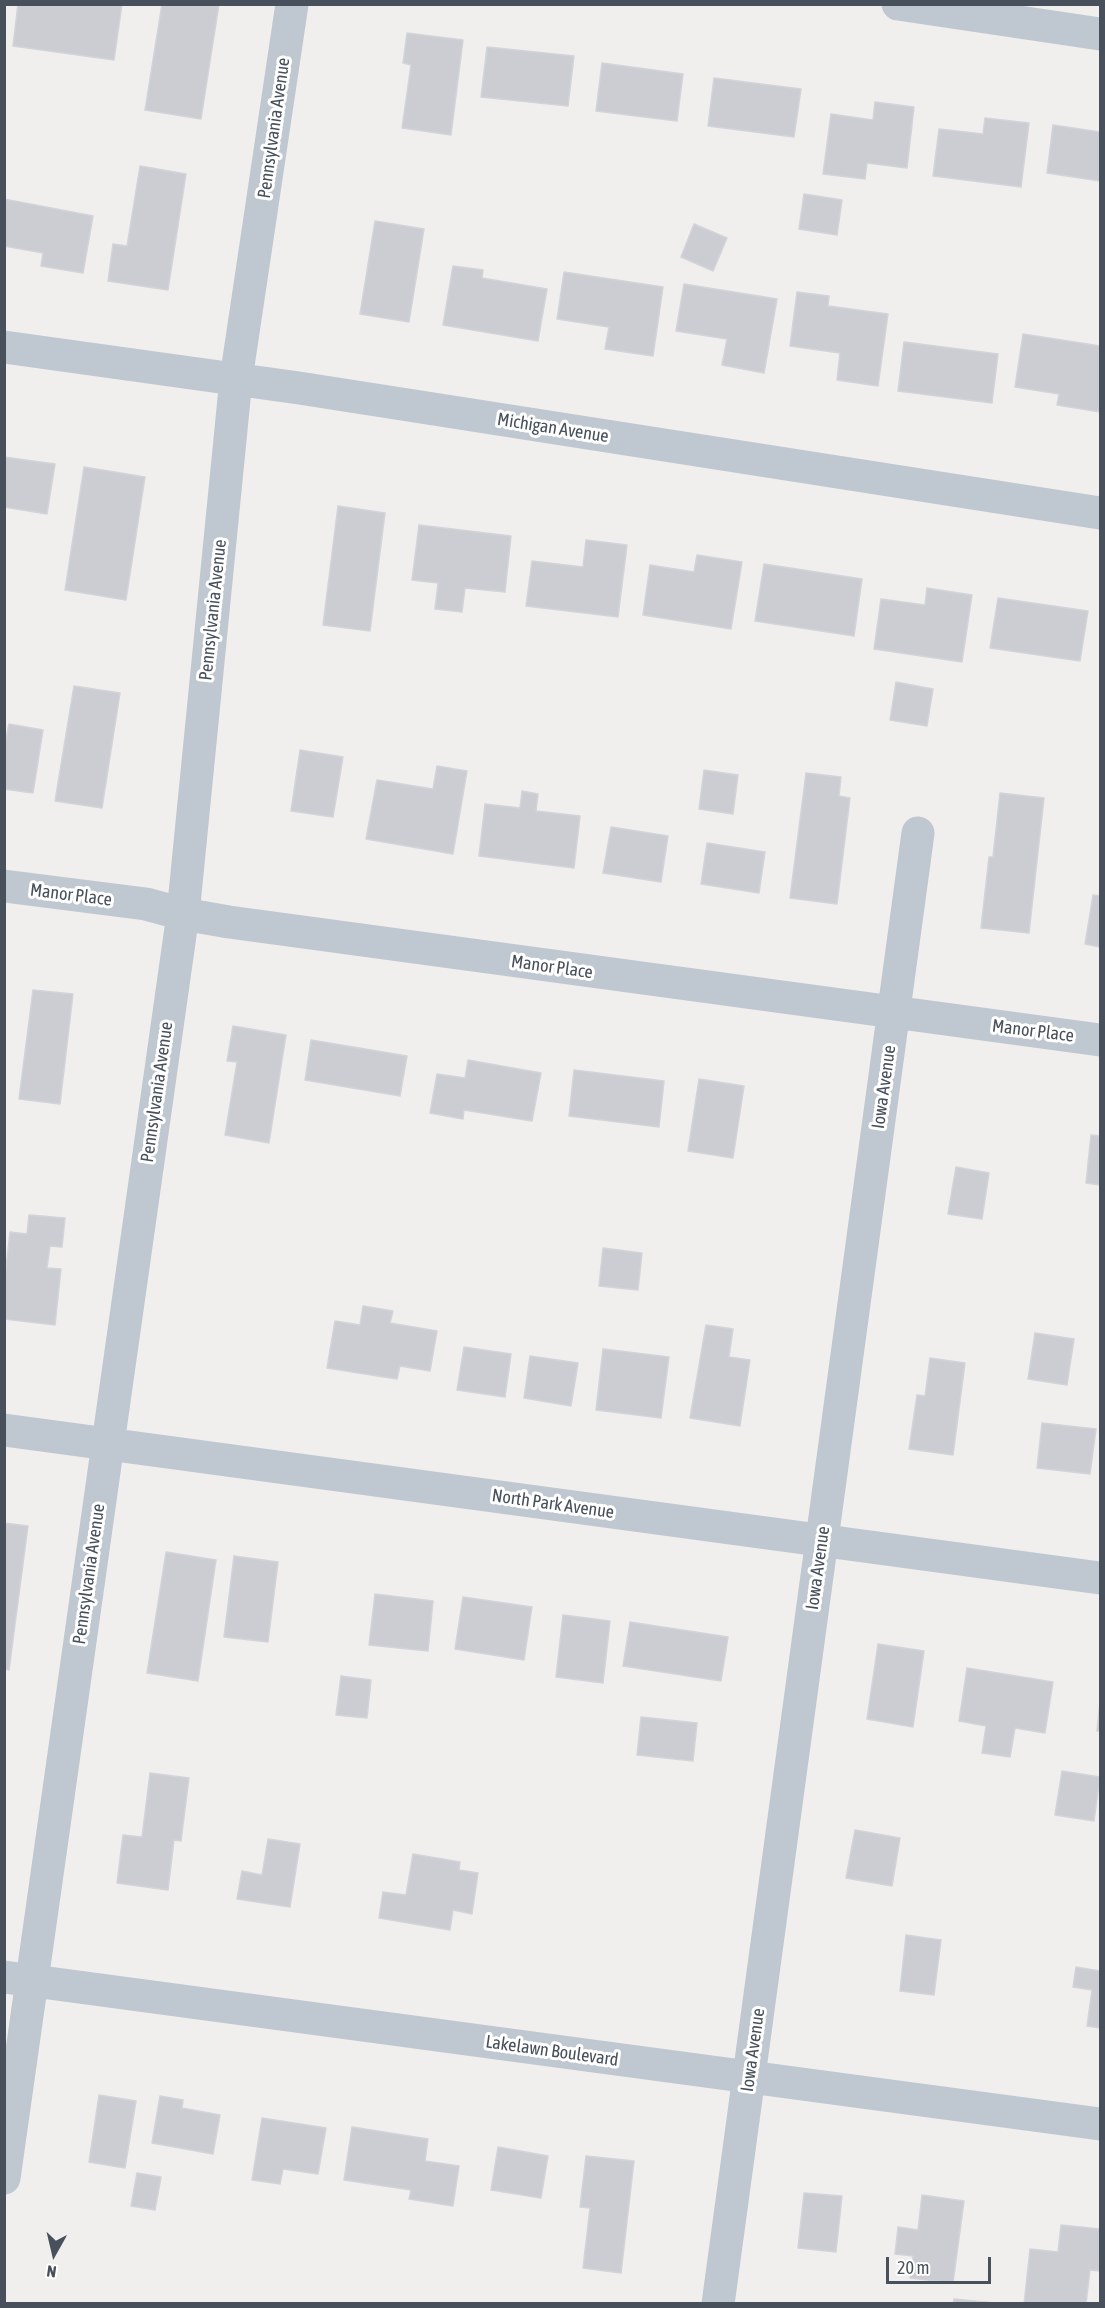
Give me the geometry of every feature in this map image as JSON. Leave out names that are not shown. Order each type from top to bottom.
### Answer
[{"type":"street","name":"Pennsylvania Avenue","points":[[4,2178],[19,1979],[107,1443],[183,914],[237,379],[292,4]]},
{"type":"street","points":[[898,4],[1101,34]]},
{"type":"street","name":"Michigan Avenue","points":[[4,347],[237,379],[1101,513]]},
{"type":"street","name":"Iowa Avenue","points":[[718,2304],[918,833]]},
{"type":"street","name":"Manor Place","points":[[4,886],[146,904],[183,914],[229,922],[1101,1040]]},
{"type":"street","name":"North Park Avenue","points":[[4,1430],[1101,1578]]},
{"type":"street","name":"Lakelawn Boulevard","points":[[19,1979],[1101,2124]]},
{"type":"building","points":[[18,4],[122,4],[114,60],[13,46]]},
{"type":"building","points":[[162,4],[219,4],[201,119],[145,110]]},
{"type":"building","points":[[407,33],[463,40],[451,135],[402,128],[411,65],[403,63]]},
{"type":"building","points":[[487,47],[574,56],[568,106],[481,97]]},
{"type":"building","points":[[602,63],[683,74],[677,121],[596,111]]},
{"type":"building","points":[[714,78],[801,89],[794,137],[708,126]]},
{"type":"building","points":[[875,102],[914,107],[907,168],[867,163],[865,179],[823,174],[831,114],[873,120]]},
{"type":"building","points":[[985,118],[1029,123],[1021,187],[933,176],[939,129],[983,134]]},
{"type":"building","points":[[1053,125],[1100,132],[1100,181],[1047,173]]},
{"type":"building","points":[[140,166],[186,174],[168,290],[108,281],[113,244],[127,246]]},
{"type":"building","points":[[804,194],[842,200],[837,235],[799,229]]},
{"type":"building","points":[[4,199],[93,216],[83,273],[41,266],[43,253],[4,246]]},
{"type":"building","points":[[375,221],[424,229],[409,322],[360,314]]},
{"type":"building","points":[[694,224],[727,238],[713,271],[681,257]]},
{"type":"building","points":[[453,266],[483,270],[482,278],[547,289],[538,341],[443,325]]},
{"type":"building","points":[[564,272],[663,287],[653,356],[605,349],[609,327],[557,319]]},
{"type":"building","points":[[684,284],[777,299],[764,373],[722,365],[727,339],[676,331]]},
{"type":"building","points":[[797,292],[829,296],[828,306],[888,314],[878,386],[837,380],[840,353],[790,346]]},
{"type":"building","points":[[1023,334],[1100,346],[1100,412],[1057,405],[1059,394],[1015,387]]},
{"type":"building","points":[[904,342],[998,354],[992,403],[898,391]]},
{"type":"building","points":[[4,457],[55,464],[47,514],[4,507]]},
{"type":"building","points":[[84,467],[145,477],[126,600],[65,590]]},
{"type":"building","points":[[338,506],[385,513],[370,631],[323,625]]},
{"type":"building","points":[[419,525],[511,536],[505,592],[465,588],[462,612],[435,609],[438,583],[412,580]]},
{"type":"building","points":[[586,540],[627,545],[618,617],[526,606],[532,561],[583,567]]},
{"type":"building","points":[[697,555],[742,562],[731,629],[643,615],[650,565],[694,572]]},
{"type":"building","points":[[764,564],[862,579],[854,636],[755,621]]},
{"type":"building","points":[[927,588],[972,595],[962,662],[874,649],[881,599],[925,605]]},
{"type":"building","points":[[998,598],[1088,611],[1080,661],[990,648]]},
{"type":"building","points":[[896,682],[933,689],[927,726],[890,720]]},
{"type":"building","points":[[74,686],[120,693],[102,808],[55,801]]},
{"type":"building","points":[[9,724],[43,730],[33,793],[4,789],[4,738],[6,739]]},
{"type":"building","points":[[300,750],[343,757],[333,817],[291,811]]},
{"type":"building","points":[[437,766],[467,771],[453,854],[366,839],[377,780],[433,789]]},
{"type":"building","points":[[704,770],[738,775],[733,814],[699,809]]},
{"type":"building","points":[[806,773],[841,777],[839,796],[850,798],[837,904],[790,898]]},
{"type":"building","points":[[522,791],[538,794],[536,811],[580,816],[574,868],[479,856],[485,804],[520,808]]},
{"type":"building","points":[[1000,793],[1044,798],[1029,933],[981,928],[989,857],[993,857]]},
{"type":"building","points":[[611,827],[668,836],[661,882],[603,873]]},
{"type":"building","points":[[707,843],[765,852],[759,893],[701,884]]},
{"type":"building","points":[[1093,895],[1100,896],[1100,947],[1085,944]]},
{"type":"building","points":[[33,990],[73,994],[60,1104],[19,1099]]},
{"type":"building","points":[[233,1026],[286,1035],[269,1143],[225,1135],[237,1062],[227,1061]]},
{"type":"building","points":[[311,1040],[407,1056],[400,1096],[305,1080]]},
{"type":"building","points":[[468,1060],[541,1073],[532,1121],[464,1110],[463,1119],[430,1113],[437,1074],[465,1078]]},
{"type":"building","points":[[574,1070],[664,1081],[659,1127],[569,1116]]},
{"type":"building","points":[[699,1079],[744,1086],[733,1158],[688,1151]]},
{"type":"building","points":[[1091,1135],[1100,1136],[1100,1185],[1086,1183]]},
{"type":"building","points":[[956,1167],[989,1173],[982,1219],[948,1214]]},
{"type":"building","points":[[29,1215],[65,1218],[62,1247],[50,1246],[47,1268],[61,1269],[55,1325],[4,1319],[4,1286],[10,1232],[27,1234]]},
{"type":"building","points":[[603,1248],[642,1253],[638,1290],[599,1286]]},
{"type":"building","points":[[363,1306],[393,1311],[390,1323],[437,1331],[430,1371],[400,1366],[397,1379],[327,1368],[335,1321],[360,1325]]},
{"type":"building","points":[[706,1325],[733,1329],[729,1357],[750,1360],[740,1426],[690,1418]]},
{"type":"building","points":[[1035,1333],[1074,1339],[1067,1385],[1028,1379]]},
{"type":"building","points":[[464,1347],[511,1354],[505,1397],[457,1390]]},
{"type":"building","points":[[603,1349],[669,1357],[661,1418],[596,1410]]},
{"type":"building","points":[[530,1356],[578,1363],[571,1406],[524,1398]]},
{"type":"building","points":[[930,1358],[965,1363],[953,1455],[909,1449],[917,1395],[925,1396]]},
{"type":"building","points":[[1042,1423],[1096,1429],[1090,1474],[1037,1468]]},
{"type":"building","points":[[4,1523],[28,1526],[9,1670],[4,1669]]},
{"type":"building","points":[[166,1552],[216,1560],[198,1681],[147,1673]]},
{"type":"building","points":[[234,1556],[278,1562],[268,1642],[224,1637]]},
{"type":"building","points":[[375,1594],[433,1601],[428,1651],[369,1645]]},
{"type":"building","points":[[463,1597],[532,1607],[524,1660],[455,1649]]},
{"type":"building","points":[[563,1615],[610,1621],[603,1683],[556,1677]]},
{"type":"building","points":[[630,1622],[728,1637],[721,1681],[623,1666]]},
{"type":"building","points":[[878,1644],[924,1651],[913,1727],[867,1719]]},
{"type":"building","points":[[967,1668],[1053,1682],[1045,1733],[1015,1728],[1010,1757],[982,1753],[986,1726],[959,1721]]},
{"type":"building","points":[[341,1676],[371,1680],[367,1718],[336,1715]]},
{"type":"building","points":[[1100,1702],[1100,1731],[1097,1731]]},
{"type":"building","points":[[641,1717],[697,1723],[693,1761],[637,1755]]},
{"type":"building","points":[[1062,1771],[1100,1777],[1094,1821],[1055,1815]]},
{"type":"building","points":[[150,1773],[189,1778],[181,1841],[174,1840],[168,1890],[117,1883],[123,1835],[142,1837]]},
{"type":"building","points":[[855,1830],[900,1838],[892,1886],[846,1878]]},
{"type":"building","points":[[268,1839],[300,1844],[290,1907],[237,1899],[242,1871],[262,1875]]},
{"type":"building","points":[[413,1854],[460,1862],[459,1870],[478,1873],[472,1914],[453,1910],[450,1930],[379,1918],[383,1892],[406,1895]]},
{"type":"building","points":[[906,1935],[941,1940],[934,1995],[900,1991]]},
{"type":"building","points":[[1076,1967],[1100,1971],[1100,2028],[1087,2026],[1092,1990],[1073,1987]]},
{"type":"building","points":[[99,2095],[136,2101],[125,2168],[89,2162]]},
{"type":"building","points":[[160,2096],[183,2100],[182,2108],[220,2115],[213,2154],[152,2143]]},
{"type":"building","points":[[262,2118],[326,2128],[318,2174],[283,2169],[280,2184],[252,2180]]},
{"type":"building","points":[[352,2127],[428,2139],[425,2161],[459,2166],[453,2206],[409,2199],[411,2190],[344,2180]]},
{"type":"building","points":[[498,2147],[548,2156],[541,2198],[491,2190]]},
{"type":"building","points":[[586,2156],[634,2161],[621,2273],[583,2268],[590,2208],[580,2207]]},
{"type":"building","points":[[137,2173],[161,2177],[155,2210],[131,2206]]},
{"type":"building","points":[[804,2193],[842,2196],[836,2252],[798,2248]]},
{"type":"building","points":[[922,2195],[964,2201],[953,2283],[910,2278],[913,2256],[895,2254],[898,2227],[918,2230]]},
{"type":"building","points":[[1061,2225],[1100,2229],[1100,2271],[1090,2270],[1086,2304],[1024,2304],[1030,2249],[1058,2252]]},
{"type":"building","points":[[954,2299],[995,2303],[995,2304],[953,2304]]}]
